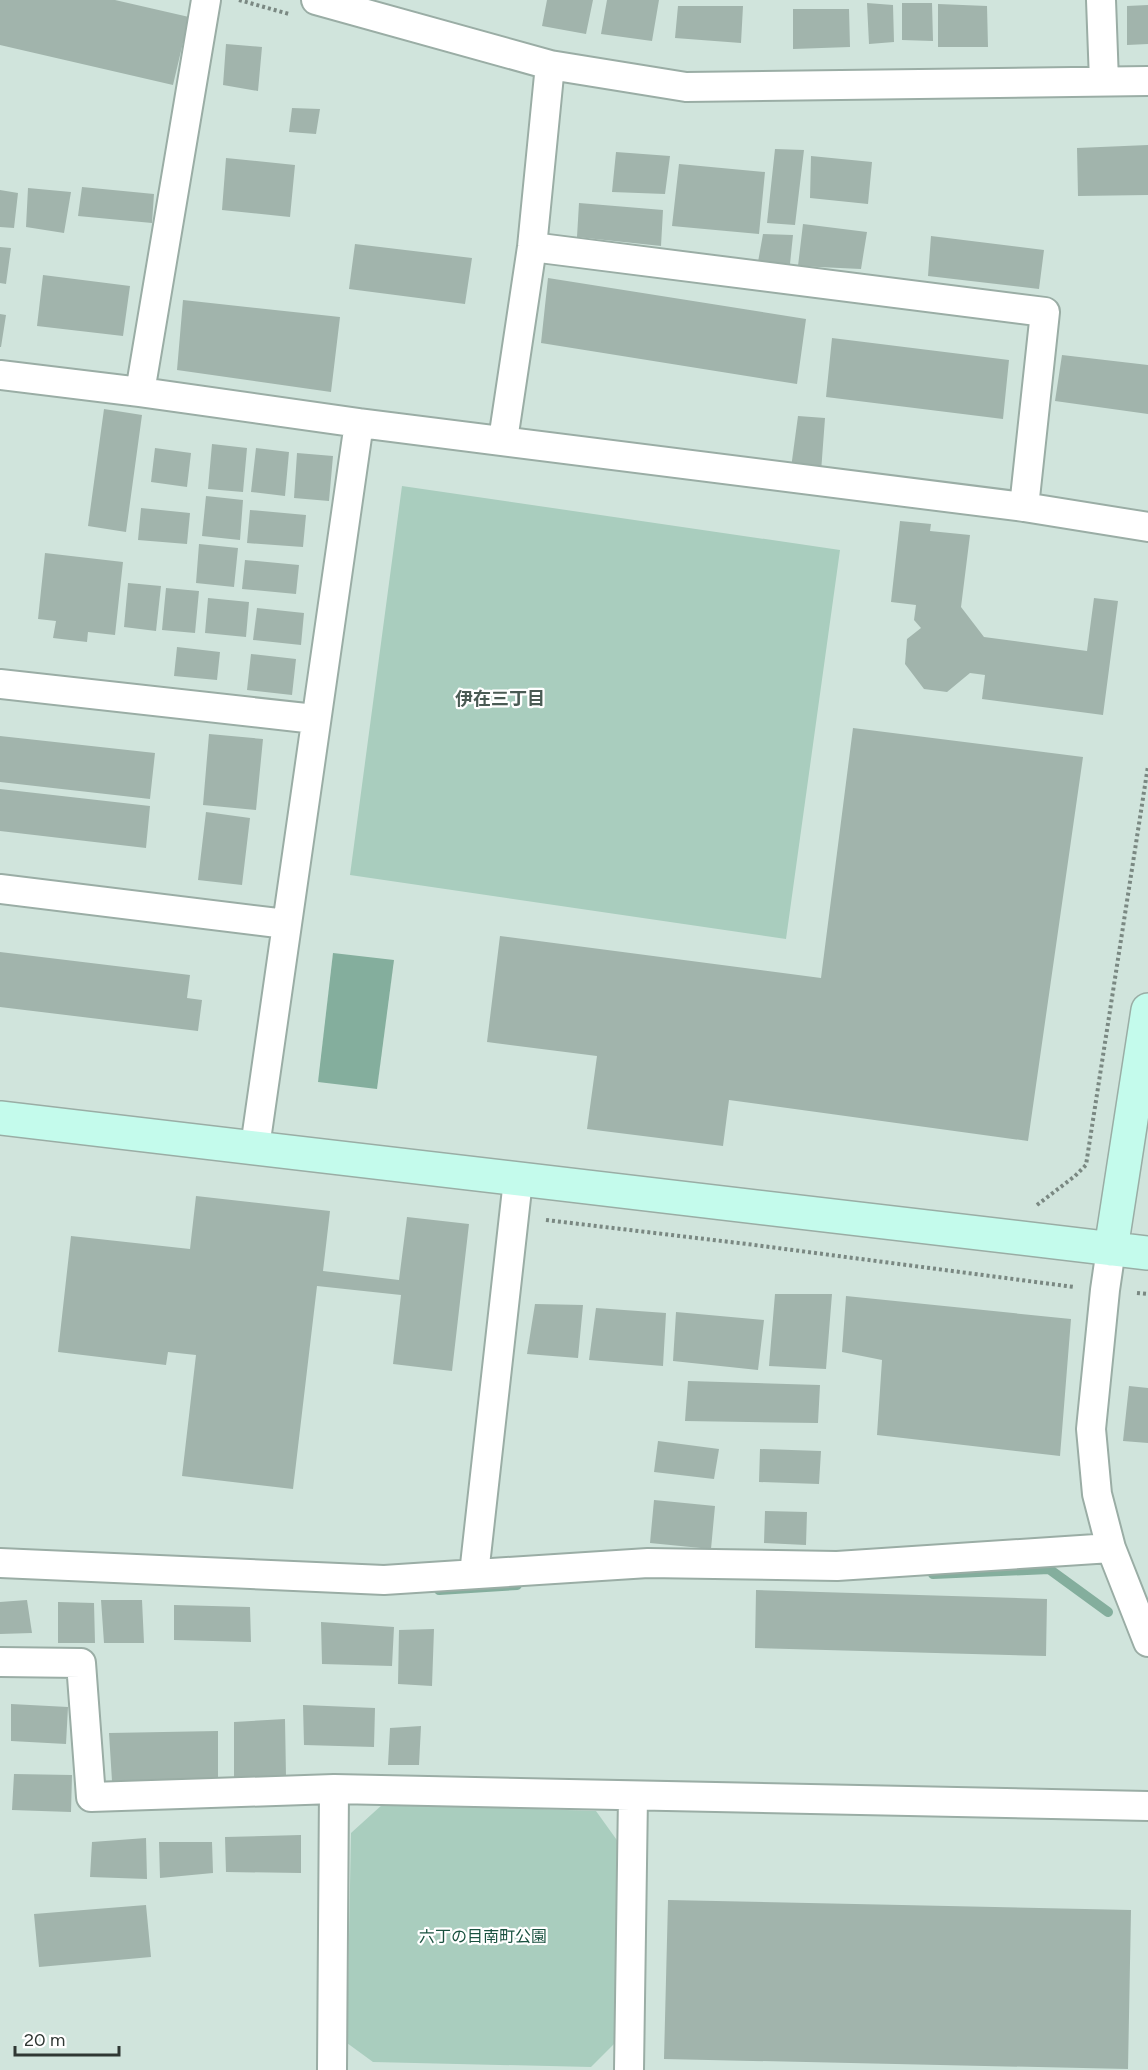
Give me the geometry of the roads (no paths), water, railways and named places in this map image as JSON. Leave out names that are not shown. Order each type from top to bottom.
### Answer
[{"type":"street","points":[[140,392],[206,0]]},
{"type":"street","points":[[316,0],[550,65],[686,87],[1148,81]]},
{"type":"street","points":[[1101,0],[1104,81]]},
{"type":"street","points":[[503,440],[532,247],[550,65]]},
{"type":"street","points":[[532,247],[1045,312],[1024,507]]},
{"type":"street","points":[[0,375],[1024,507],[1148,527]]},
{"type":"street","points":[[255,1147],[359,423]]},
{"type":"street","points":[[0,684],[315,719]]},
{"type":"street","points":[[0,889],[286,924]]},
{"type":"street","points":[[1148,1010],[1112,1250],[1091,1429],[1097,1494],[1111,1548],[1148,1642]]},
{"type":"street","points":[[0,1118],[1148,1253]]},
{"type":"street","points":[[474,1574],[518,1180]]},
{"type":"street","points":[[0,1563],[384,1580],[648,1563],[837,1566],[1111,1548]]},
{"type":"street","points":[[0,1662],[81,1663],[91,1797],[334,1789],[1148,1806]]},
{"type":"street","points":[[332,2070],[334,1789]]},
{"type":"street","points":[[629,2070],[633,1796]]},
{"type":"waterway","points":[[933,1574],[1049,1569],[1108,1612]]},
{"type":"waterway","points":[[439,1590],[517,1585]]},
{"type":"district","name":"伊在三丁目","points":[[500,699]]},
{"type":"park label","name":"六丁の目南町公園","points":[[483,1936]]}]
